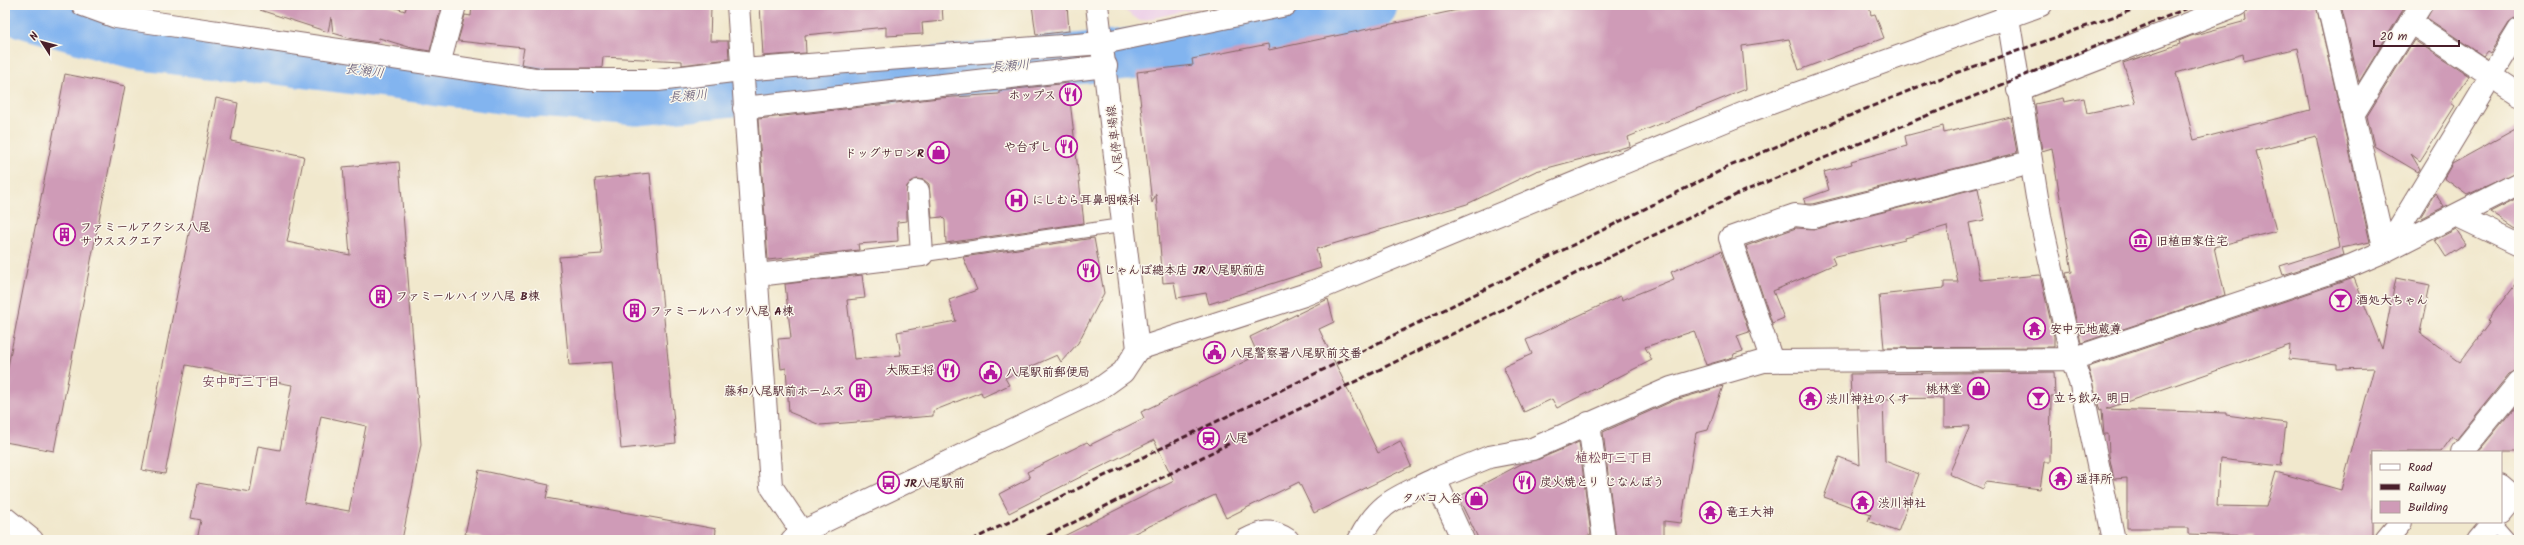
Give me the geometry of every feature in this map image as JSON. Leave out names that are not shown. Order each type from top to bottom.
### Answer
[{"type":"street","points":[[82,5],[542,80],[658,80],[742,89],[1104,53],[1286,5]]},
{"type":"street","points":[[439,64],[455,5]]},
{"type":"street","points":[[738,5],[742,89],[758,274],[771,486],[797,536],[1098,390],[1123,372],[1138,349],[1304,295],[1749,111],[2007,11],[2041,5]]},
{"type":"street","name":"八尾停車場線","points":[[1097,5],[1104,53],[1138,349]]},
{"type":"street","points":[[2018,90],[2237,5]]},
{"type":"street","points":[[2328,5],[2385,251]]},
{"type":"street","points":[[2007,11],[2018,90],[2040,216],[2072,359],[2081,385],[2114,540]]},
{"type":"street","points":[[2354,113],[2416,13],[2491,76],[2519,94]]},
{"type":"street","points":[[2385,251],[2519,30]]},
{"type":"street","points":[[742,89],[1104,53]]},
{"type":"street","points":[[1772,361],[1730,238],[1795,215],[1813,217],[2031,162]]},
{"type":"street","points":[[1359,540],[1370,520],[1386,502],[1435,479],[1489,457],[1532,449],[1589,422],[1671,388],[1764,361],[2072,359],[2350,266],[2385,251],[2519,183]]},
{"type":"street","points":[[758,274],[922,255],[918,191]]},
{"type":"street","points":[[2456,215],[2519,245]]},
{"type":"street","points":[[2463,451],[2519,382]]},
{"type":"street","points":[[1589,422],[1604,540]]},
{"type":"street","points":[[1435,479],[1463,540]]},
{"type":"street","points":[[2502,487],[2514,497],[2502,512]]},
{"type":"street","points":[[5,518],[32,540]]},
{"type":"street","points":[[2386,540],[2401,523]]},
{"type":"street","points":[[2478,540],[2493,523]]},
{"type":"street","points":[[1246,540],[1263,532],[1280,534],[1288,540]]},
{"type":"lane","points":[[922,255],[1124,225]]},
{"type":"lane","points":[[2498,523],[2508,540]]},
{"type":"shaded area","points":[[1123,5],[1211,5],[1140,21],[1124,10]]},
{"type":"building","points":[[261,5],[387,5],[405,11],[407,5],[441,7],[430,51],[412,48],[379,38],[378,43],[353,39],[333,33],[331,17],[328,32],[260,10]]},
{"type":"building","points":[[472,5],[711,7],[710,41],[728,41],[729,59],[682,65],[682,61],[603,57],[602,68],[543,68],[521,64],[524,48],[458,41],[465,15],[471,16]]},
{"type":"building","points":[[760,5],[942,5],[943,21],[922,23],[923,34],[886,36],[886,27],[805,35],[806,53],[763,56]]},
{"type":"building","points":[[1032,5],[1067,5],[1069,31],[1036,35]]},
{"type":"building","points":[[1481,5],[1869,5],[1871,15],[1875,14],[1884,38],[1799,70],[1789,39],[1742,46],[1746,89],[1628,137],[1630,146],[1536,171],[1467,204],[1316,249],[1321,268],[1209,304],[1206,293],[1177,298],[1174,282],[1163,283],[1156,194],[1152,203],[1137,72],[1193,65],[1192,59],[1268,44],[1269,50]]},
{"type":"building","points":[[2260,5],[2316,5],[2370,242],[2342,248],[2344,255],[2283,275],[2280,266],[2340,247],[2316,136],[2256,151],[2276,231],[2214,247],[2225,295],[2081,343],[2066,273],[2072,272],[2052,148],[2042,151],[2035,104],[2063,98],[2064,102],[2084,98],[2087,113],[2136,103],[2123,63],[2180,44],[2179,41],[2191,36],[2246,21],[2245,14],[2249,8]],"holes":[[[2298,48],[2310,110],[2194,140],[2176,73],[2243,54],[2244,61]]]},
{"type":"building","points":[[2341,5],[2406,5],[2359,82]]},
{"type":"building","points":[[2433,5],[2519,5],[2519,18],[2509,23],[2490,53],[2487,51],[2483,56],[2427,18]]},
{"type":"building","points":[[2414,40],[2469,76],[2451,103],[2455,106],[2420,161],[2411,154],[2420,169],[2418,172],[2374,146],[2367,116]]},
{"type":"building","name":"ファミールアクシス八尾 サウススクエア","points":[[65,74],[125,86],[54,451],[5,442],[5,382]]},
{"type":"building","points":[[1068,83],[1084,223],[946,243],[945,220],[942,217],[932,218],[929,184],[924,180],[917,179],[907,186],[907,221],[897,222],[898,241],[858,244],[859,250],[768,260],[758,119],[939,98],[999,94],[999,91]]},
{"type":"building","points":[[216,98],[238,103],[231,141],[304,156],[287,242],[350,255],[343,167],[399,162],[421,444],[402,540],[197,540],[201,520],[191,518],[198,483],[250,492],[258,446],[280,450],[292,385],[186,365],[165,474],[142,470]],"holes":[[[321,416],[366,426],[349,511],[304,503]]]},
{"type":"building","points":[[2011,117],[2017,153],[1812,204],[1805,204],[1804,199],[1829,190],[1824,172],[1852,164],[1851,161],[1907,146],[1905,136],[1943,126],[1944,133]]},
{"type":"building","points":[[2519,127],[2519,171],[2467,195],[2444,178],[2452,164]]},
{"type":"building","name":"ファミールハイツ八尾 A棟","points":[[650,173],[676,443],[621,449],[613,362],[569,365],[559,257],[602,254],[595,179]]},
{"type":"building","points":[[1978,188],[1984,220],[1969,223],[1980,280],[2040,275],[2054,336],[2054,347],[1884,348],[1879,295],[1944,288],[1944,282],[1958,282],[1947,226],[1905,238],[1905,240],[1832,257],[1835,264],[1773,291],[1784,318],[1772,323],[1746,246],[1796,228],[1816,229]]},
{"type":"building","points":[[2435,193],[2444,207],[2422,218],[2421,216]]},
{"type":"building","points":[[2519,197],[2519,231],[2490,212]]},
{"type":"building","points":[[2456,229],[2466,244],[2446,257],[2435,240]]},
{"type":"building","points":[[1094,238],[1104,293],[1078,343],[1061,362],[1057,355],[1005,378],[1009,385],[983,397],[981,392],[933,411],[933,416],[820,425],[789,412],[786,368],[781,369],[778,339],[791,338],[785,284],[862,275],[865,298],[847,300],[854,359],[901,355],[897,332],[956,321],[949,300],[977,290],[963,257]]},
{"type":"building","points":[[1721,251],[1749,332],[1737,336],[1743,351],[1734,354],[1733,357],[1706,365],[1694,331],[1645,347],[1652,360],[1557,408],[1552,399],[1524,412],[1503,367],[1532,354],[1526,340],[1621,296],[1622,300],[1674,279],[1671,272]]},
{"type":"building","points":[[2354,278],[2382,349],[2396,278],[2430,285],[2420,333],[2460,362],[2490,322],[2488,320],[2519,279],[2519,370],[2509,374],[2456,440],[2452,437],[2442,451],[2372,451],[2373,540],[2253,540],[2255,536],[2188,534],[2188,528],[2127,528],[2127,478],[2114,479],[2109,455],[2108,434],[2104,434],[2102,410],[2100,411],[2088,367]],"holes":[[[2290,345],[2289,359],[2337,364],[2337,369],[2374,368],[2341,490],[2276,472],[2266,507],[2217,506],[2220,459],[2281,466],[2286,423],[2226,415],[2226,413],[2106,409]]]},
{"type":"building","points":[[1328,299],[1334,322],[1319,329],[1378,453],[1400,441],[1411,466],[1314,513],[1299,482],[1226,518],[1215,495],[1120,540],[1056,540],[1174,481],[1154,440],[1009,513],[999,494],[1030,478],[1027,472],[1087,442],[1090,445],[1144,418],[1141,412],[1258,355],[1250,337]]},
{"type":"building","points":[[2054,372],[2055,396],[2051,396],[2050,462],[2044,462],[2040,489],[1986,482],[1983,489],[1949,474],[1970,426],[1944,427],[1944,398],[1883,399],[1885,461],[1919,474],[1898,532],[1868,521],[1871,514],[1824,497],[1839,457],[1860,465],[1857,397],[1851,397],[1850,374]]},
{"type":"building","points":[[1723,386],[1708,430],[1696,433],[1681,523],[1664,521],[1664,540],[1616,540],[1603,432],[1675,400]]},
{"type":"building","points":[[2519,402],[2519,452],[2479,451]]},
{"type":"building","points":[[1579,442],[1591,534],[1578,540],[1479,540],[1458,497],[1523,463],[1537,460]]},
{"type":"building","points":[[479,470],[549,485],[546,498],[716,529],[715,540],[490,540],[465,534]]},
{"type":"waterway","name":"長瀬川","points":[[5,7],[134,44],[223,55],[269,58],[516,90],[637,100],[1149,52],[1372,5]]},
{"type":"railway","points":[[972,540],[1364,350],[1730,166],[1925,84],[2146,5]]},
{"type":"railway","points":[[1039,540],[1242,437],[1742,192],[2195,5]]},
{"type":"place","name":"ホップス","points":[[1071,95]]},
{"type":"place","name":"や台ずし","points":[[1067,147]]},
{"type":"place","name":"ドッグサロンR","points":[[939,153]]},
{"type":"place","name":"にしむら耳鼻咽喉科","points":[[1016,200]]},
{"type":"place","name":"ファミールアクシス八尾 サウススクエア","points":[[65,234]]},
{"type":"place","name":"旧植田家住宅","points":[[2140,241]]},
{"type":"place","name":"じゃんぼ總本店 JR八尾駅前店","points":[[1089,270]]},
{"type":"place","name":"ファミールハイツ八尾 B棟","points":[[381,296]]},
{"type":"place","name":"酒処大ちゃん","points":[[2341,300]]},
{"type":"place","name":"ファミールハイツ八尾 A棟","points":[[635,311]]},
{"type":"place","name":"安中元地蔵尊","points":[[2035,329]]},
{"type":"place","name":"八尾警察署八尾駅前交番","points":[[1215,353]]},
{"type":"place","name":"大阪王将","points":[[949,370]]},
{"type":"place","name":"八尾駅前郵便局","points":[[990,372]]},
{"type":"place","name":"桃林堂","points":[[1978,389]]},
{"type":"place","name":"藤和八尾駅前ホームズ","points":[[860,391]]},
{"type":"place","name":"立ち飲み 明日","points":[[2038,398]]},
{"type":"place","name":"渋川神社のくす","points":[[1810,399]]},
{"type":"place","name":"八尾","points":[[1208,438]]},
{"type":"place","name":"遥拝所","points":[[2060,479]]},
{"type":"place","name":"炭火焼とり じなんぼう","points":[[1524,482]]},
{"type":"place","name":"JR八尾駅前","points":[[889,483]]},
{"type":"place","name":"タバコ入谷","points":[[1477,498]]},
{"type":"place","name":"渋川神社","points":[[1863,503]]},
{"type":"place","name":"竜王大神","points":[[1710,512]]},
{"type":"district","name":"安中町三丁目","points":[[241,381]]},
{"type":"district","name":"植松町三丁目","points":[[1614,457]]}]
